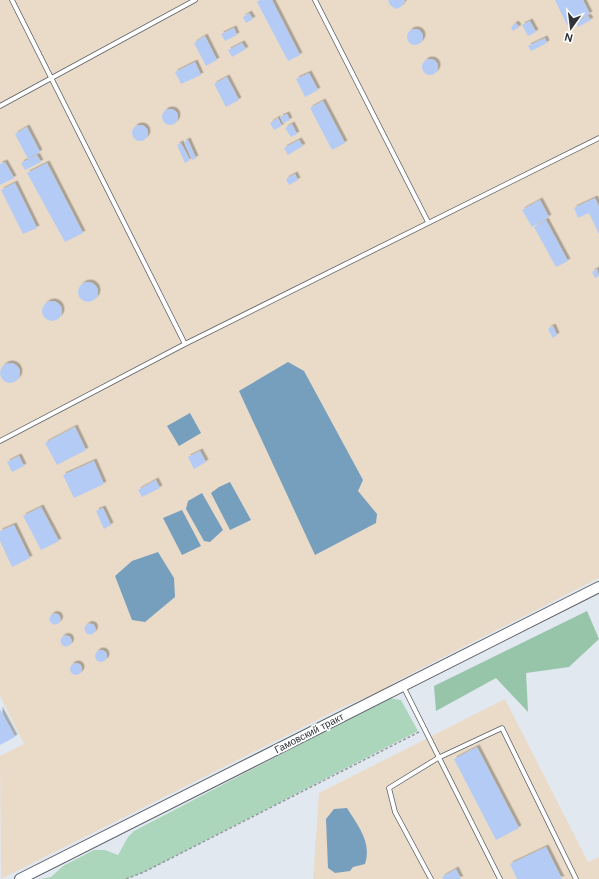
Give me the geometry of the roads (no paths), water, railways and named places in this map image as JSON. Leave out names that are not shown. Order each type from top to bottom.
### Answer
[{"type":"street","name":"Гамовский тракт","points":[[20,879],[599,587]]},
{"type":"lane","points":[[12,0],[185,344]]},
{"type":"lane","points":[[0,106],[195,0]]},
{"type":"lane","points":[[315,0],[428,222]]},
{"type":"lane","points":[[0,441],[185,344],[599,138]]},
{"type":"lane","points":[[403,686],[500,879]]},
{"type":"lane","points":[[431,879],[395,812],[389,788],[438,758],[502,728],[576,879]]},
{"type":"water","points":[[288,362],[304,371],[363,480],[358,491],[377,514],[376,523],[315,555],[239,391]]},
{"type":"water","points":[[190,413],[201,433],[179,446],[167,426]]},
{"type":"water","points":[[230,482],[251,520],[230,530],[211,493]]},
{"type":"water","points":[[202,493],[223,530],[210,542],[204,541],[186,509],[188,501]]},
{"type":"water","points":[[182,510],[201,546],[182,555],[163,518]]},
{"type":"water","points":[[158,552],[174,578],[175,597],[145,622],[132,620],[115,576],[132,561]]},
{"type":"water","points":[[347,808],[363,834],[367,848],[367,856],[365,864],[353,867],[350,871],[335,873],[328,868],[326,819],[334,809]]}]
